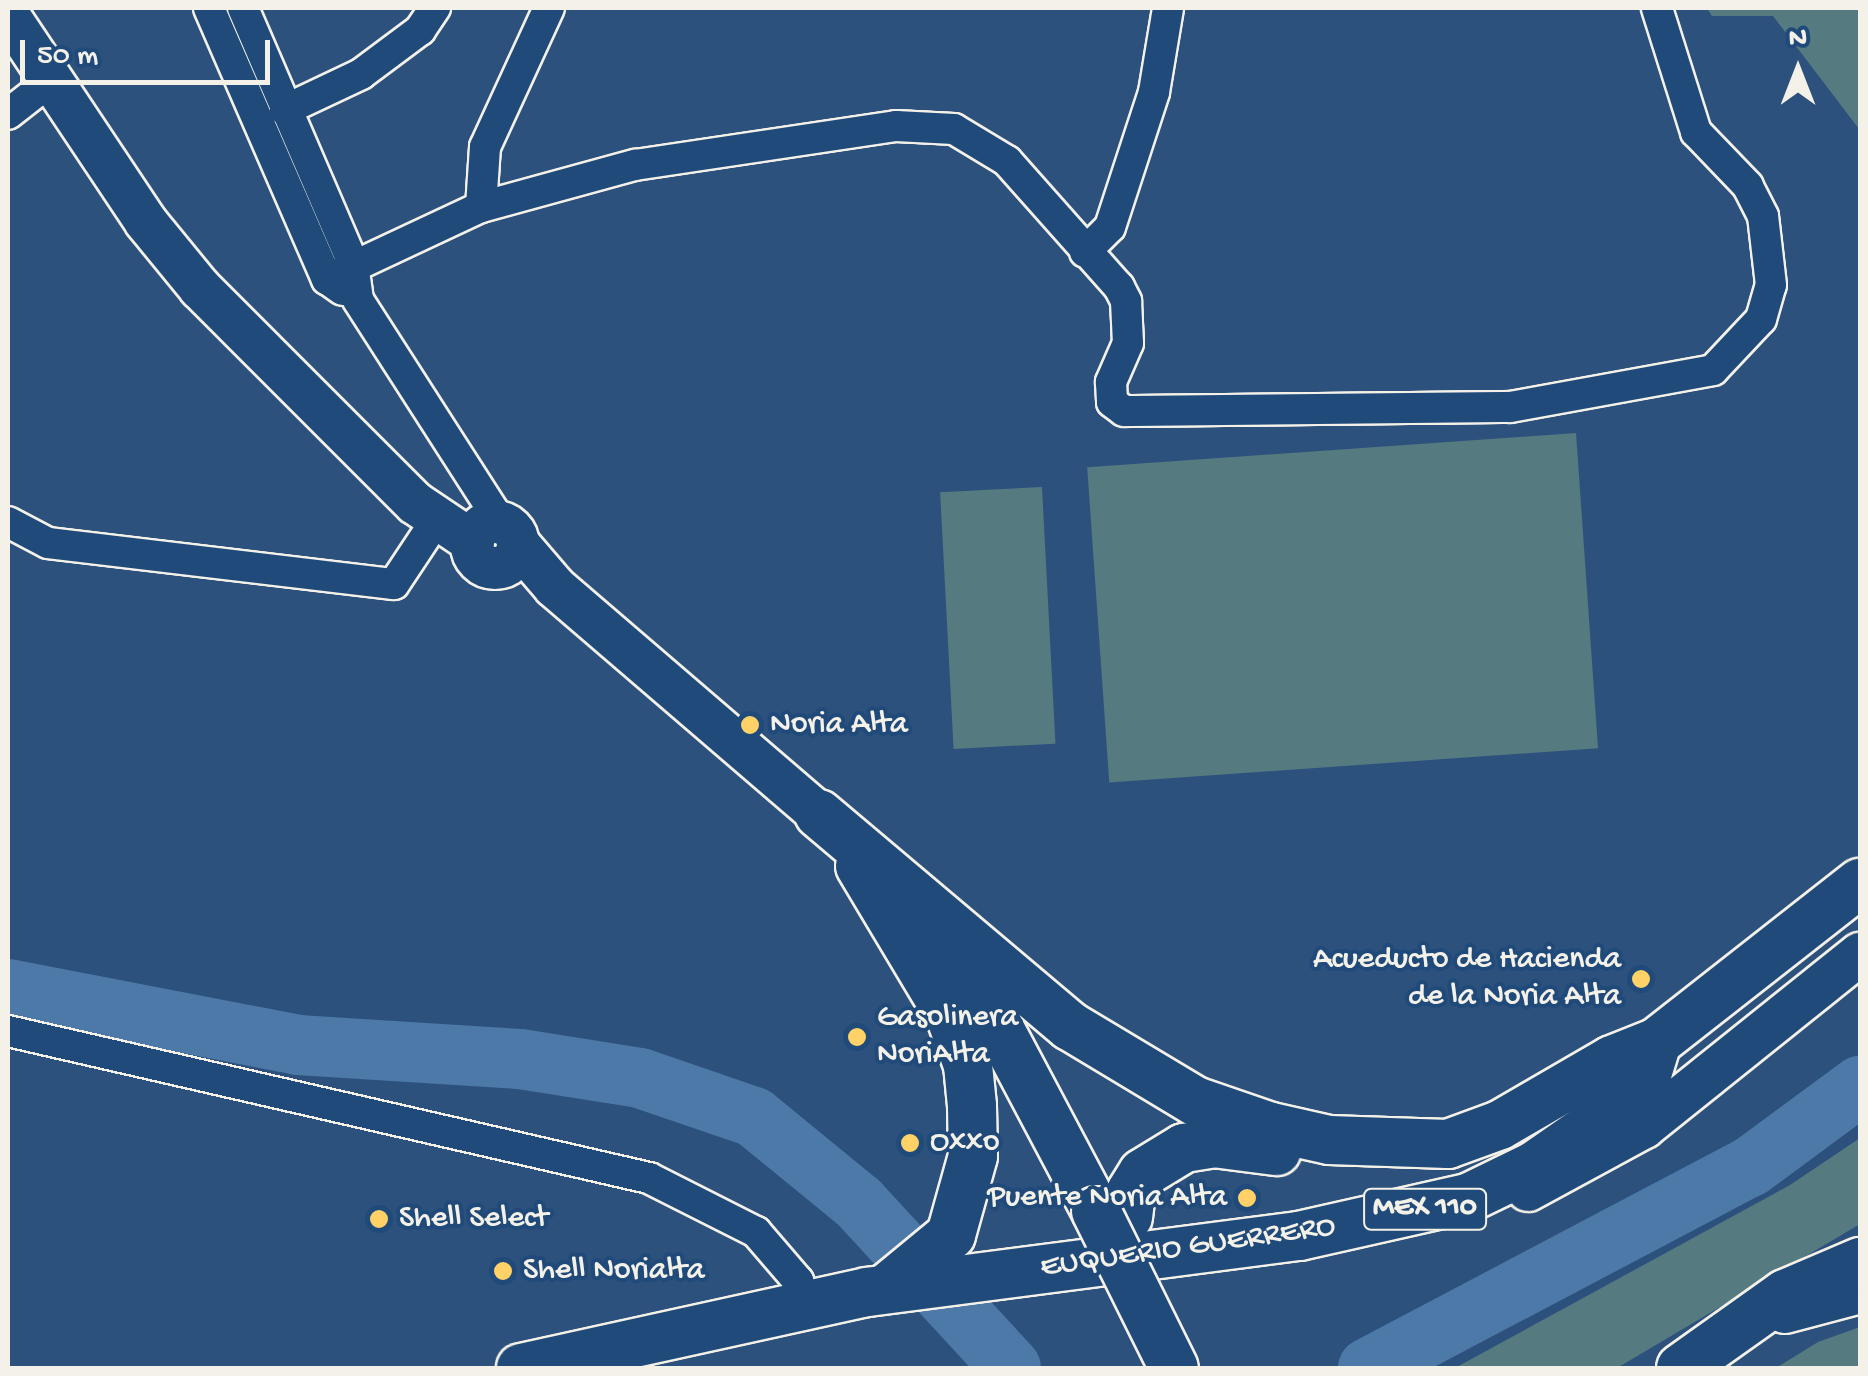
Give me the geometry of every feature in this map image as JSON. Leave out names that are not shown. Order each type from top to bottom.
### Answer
[{"type":"main road","points":[[8,14],[146,222],[200,288],[437,519],[496,544],[556,587],[1070,1026],[1195,1101],[1271,1127],[1379,1144],[1448,1144],[1500,1125],[1612,1060],[1658,1042],[1860,883]]},
{"type":"main road","points":[[820,814],[968,974],[1112,1214],[1174,1368]]},
{"type":"main road","points":[[853,854],[951,1018],[968,1065],[973,1156],[951,1235],[875,1291]]},
{"type":"main road","points":[[1391,1219],[1529,1189],[1644,1128],[1860,954]]},
{"type":"main road","name":"EUQUERIO GUERRERO","points":[[521,1368],[875,1291],[1391,1219],[1468,1198],[1534,1166],[1642,1092],[1658,1042]]},
{"type":"main road","points":[[1112,1214],[1143,1173],[1184,1148],[1249,1144],[1340,1168],[1431,1170],[1464,1163],[1500,1125]]},
{"type":"main road","points":[[1682,1368],[1786,1294],[1860,1262]]},
{"type":"main road","points":[[1725,1338],[1798,1306],[1860,1292]]},
{"type":"main road","points":[[646,1368],[730,1320]]},
{"type":"street","points":[[208,8],[340,272],[496,544]]},
{"type":"street","points":[[243,8],[285,110],[340,272]]},
{"type":"street","points":[[285,110],[361,74],[420,30],[435,8]]},
{"type":"street","points":[[481,207],[486,147],[549,8]]},
{"type":"street","points":[[1085,252],[1110,227],[1154,92],[1168,8]]},
{"type":"street","points":[[340,272],[481,207],[635,166],[896,126],[954,130],[1007,161],[1126,301],[1128,343],[1111,382],[1112,402],[1124,411],[1510,407],[1713,370],[1760,319],[1771,285],[1763,216],[1748,186],[1696,132],[1657,8]]},
{"type":"street","points":[[8,114],[54,78]]},
{"type":"street","points":[[8,522],[48,543],[394,584],[437,519]]},
{"type":"street","points":[[8,1031],[649,1178],[756,1232],[798,1281],[806,1304]]},
{"type":"green space","points":[[1707,8],[1860,8],[1860,155],[1859,129],[1773,16],[1712,16]]},
{"type":"green space","points":[[1576,433],[1598,748],[1109,782],[1087,467]]},
{"type":"green space","points":[[1042,487],[1055,744],[954,749],[940,492]]},
{"type":"green space","points":[[1860,1138],[1860,1224],[1617,1368],[1455,1368],[1790,1185]]},
{"type":"green space","points":[[1860,1327],[1860,1368],[1776,1368],[1818,1342]]},
{"type":"waterway","points":[[8,989],[298,1045],[520,1059],[640,1078],[754,1117],[859,1203],[1011,1368]]},
{"type":"waterway","points":[[1368,1368],[1750,1167],[1860,1086]]},
{"type":"place","name":"Noria Alta","points":[[750,725]]},
{"type":"place","name":"Acueducto de Hacienda de la Noria Alta","points":[[1641,979]]},
{"type":"place","name":"Gasolinera NoriAlta","points":[[857,1037]]},
{"type":"place","name":"Oxxo","points":[[910,1143]]},
{"type":"place","name":"Puente Noria Alta","points":[[1247,1198]]},
{"type":"place","name":"Shell Select","points":[[379,1219]]},
{"type":"place","name":"Shell Norialta","points":[[503,1271]]}]
